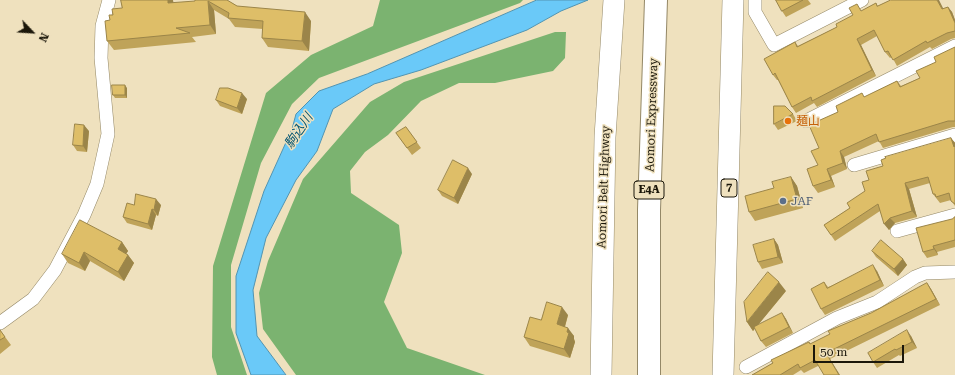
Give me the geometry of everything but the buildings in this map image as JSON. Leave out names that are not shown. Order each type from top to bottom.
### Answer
[{"type":"highway","name":"7","points":[[724,375],[733,0]]},
{"type":"highway","name":"Aomori Expressway","points":[[649,375],[649,210],[656,3]]},
{"type":"highway","name":"Aomori Belt Highway","points":[[601,375],[605,137],[613,7]]},
{"type":"street","points":[[0,323],[33,299],[55,270],[84,215],[97,184],[108,134],[101,58],[102,26],[109,0]]},
{"type":"street","points":[[755,0],[755,12],[774,46],[862,0]]},
{"type":"street","points":[[806,121],[955,46]]},
{"type":"street","points":[[854,165],[955,136]]},
{"type":"street","points":[[897,231],[955,215]]},
{"type":"street","points":[[746,367],[837,318],[877,302],[915,277],[925,274],[955,272]]},
{"type":"green space","points":[[380,0],[523,0],[520,3],[319,78],[292,104],[261,163],[231,265],[231,327],[247,375],[217,375],[212,357],[213,266],[266,93],[311,55],[373,26]]},
{"type":"green space","points":[[555,32],[566,32],[565,58],[553,71],[495,83],[459,83],[421,101],[388,135],[365,152],[350,171],[351,193],[399,225],[402,253],[384,302],[407,348],[485,375],[296,375],[263,329],[259,293],[268,261],[303,179],[370,102],[404,82]]},
{"type":"water","name":"駒込川","points":[[537,0],[588,0],[561,11],[527,30],[421,70],[374,84],[333,109],[317,151],[296,180],[266,238],[253,290],[257,336],[286,375],[251,375],[236,333],[236,276],[264,191],[292,129],[296,114],[319,91],[367,74]]},
{"type":"place","name":"麺山","points":[[788,121]]},
{"type":"place","name":"JAF","points":[[783,201]]}]
